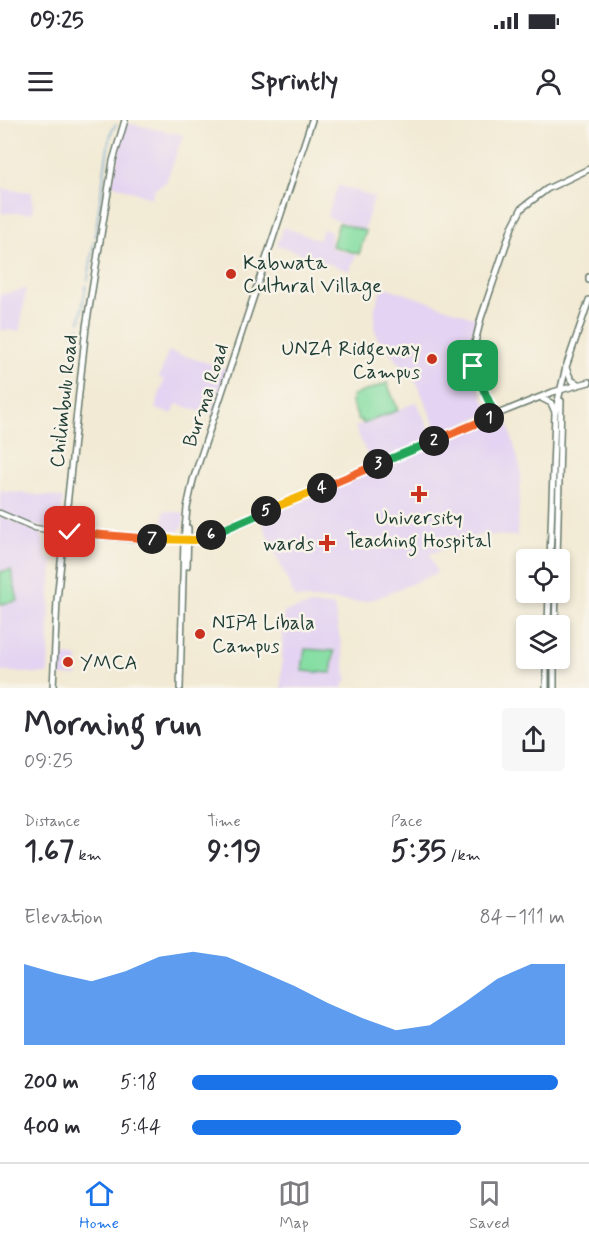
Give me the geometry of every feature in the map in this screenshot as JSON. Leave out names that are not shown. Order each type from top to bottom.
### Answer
[{"type":"main road","name":"Chilimbulu Road","points":[[52,688],[54,597],[64,533],[84,327],[107,178],[123,120]]},
{"type":"main road","name":"Burma Road","points":[[181,688],[186,508],[193,480],[314,120]]},
{"type":"main road","points":[[496,416],[473,366],[472,351],[512,227],[522,207],[547,189],[588,168]]},
{"type":"main road","points":[[555,413],[566,367],[589,300]]},
{"type":"main road","points":[[566,367],[571,380],[580,384]]},
{"type":"main road","points":[[185,553],[198,541],[496,416],[561,390],[589,382]]},
{"type":"main road","points":[[496,416],[561,390]]},
{"type":"main road","points":[[551,549],[561,390]]},
{"type":"main road","points":[[543,399],[553,405],[555,413],[557,549]]},
{"type":"main road","points":[[64,533],[133,539],[198,541]]},
{"type":"main road","points":[[184,539],[185,553]]},
{"type":"main road","points":[[546,669],[546,688]]},
{"type":"main road","points":[[554,669],[554,688]]},
{"type":"street","points":[[0,513],[35,528],[64,533]]},
{"type":"shaded area","points":[[126,123],[183,135],[166,182],[154,189],[151,198],[112,184]]},
{"type":"shaded area","points":[[338,185],[374,197],[364,230],[327,217]]},
{"type":"shaded area","points":[[2,189],[32,192],[33,213],[1,213]]},
{"type":"shaded area","points":[[283,227],[319,240],[323,229],[331,232],[331,248],[356,255],[349,271],[277,245]]},
{"type":"shaded area","name":"UNZA Ridgeway Campus","points":[[383,286],[476,318],[466,353],[469,366],[490,413],[438,434],[418,385],[378,339],[374,327],[375,307]]},
{"type":"shaded area","points":[[26,289],[20,331],[0,330],[0,295]]},
{"type":"shaded area","points":[[168,351],[228,369],[212,415],[177,404],[172,414],[155,409],[164,380],[159,378]]},
{"type":"shaded area","points":[[417,402],[432,436],[430,439],[371,463],[355,427]]},
{"type":"shaded area","name":"University Teaching Hospital","points":[[506,416],[521,470],[517,536],[479,535],[430,554],[437,573],[377,598],[360,602],[295,598],[260,518]]},
{"type":"shaded area","points":[[0,491],[63,499],[60,530],[29,525],[0,511]]},
{"type":"shaded area","points":[[164,511],[184,513],[183,525],[176,534],[162,533]]},
{"type":"shaded area","points":[[0,515],[42,534],[47,559],[53,560],[48,674],[0,671]]},
{"type":"shaded area","points":[[311,605],[334,606],[347,679],[342,688],[281,688],[284,612]]},
{"type":"shaded area","name":"YMCA","points":[[59,656],[78,657],[77,676],[58,676]]},
{"type":"green space","points":[[339,223],[366,231],[359,254],[332,246]]},
{"type":"green space","points":[[387,383],[398,410],[363,424],[362,420],[359,421],[351,401],[352,396]]},
{"type":"green space","points":[[11,570],[18,601],[0,604],[0,572]]},
{"type":"green space","points":[[305,649],[334,651],[331,673],[302,671]]},
{"type":"waterway","points":[[110,138],[116,125]]},
{"type":"waterway","points":[[95,236],[109,140]]},
{"type":"waterway","points":[[88,280],[94,241]]},
{"type":"waterway","points":[[80,322],[86,286]]},
{"type":"waterway","points":[[78,335],[79,327]]},
{"type":"place","name":"Kabwata Cultural Village","points":[[231,274]]},
{"type":"place","name":"UNZA Ridgeway Campus","points":[[432,359]]},
{"type":"place","name":"University Teaching Hospital","points":[[419,494]]},
{"type":"place","name":"wards","points":[[327,543]]},
{"type":"place","name":"NIPA Libala Campus","points":[[200,634]]},
{"type":"place","name":"YMCA","points":[[68,662]]},
{"type":"route","points":[[70,532],[133,539],[184,540],[198,539],[214,533],[495,415],[473,366]]}]
